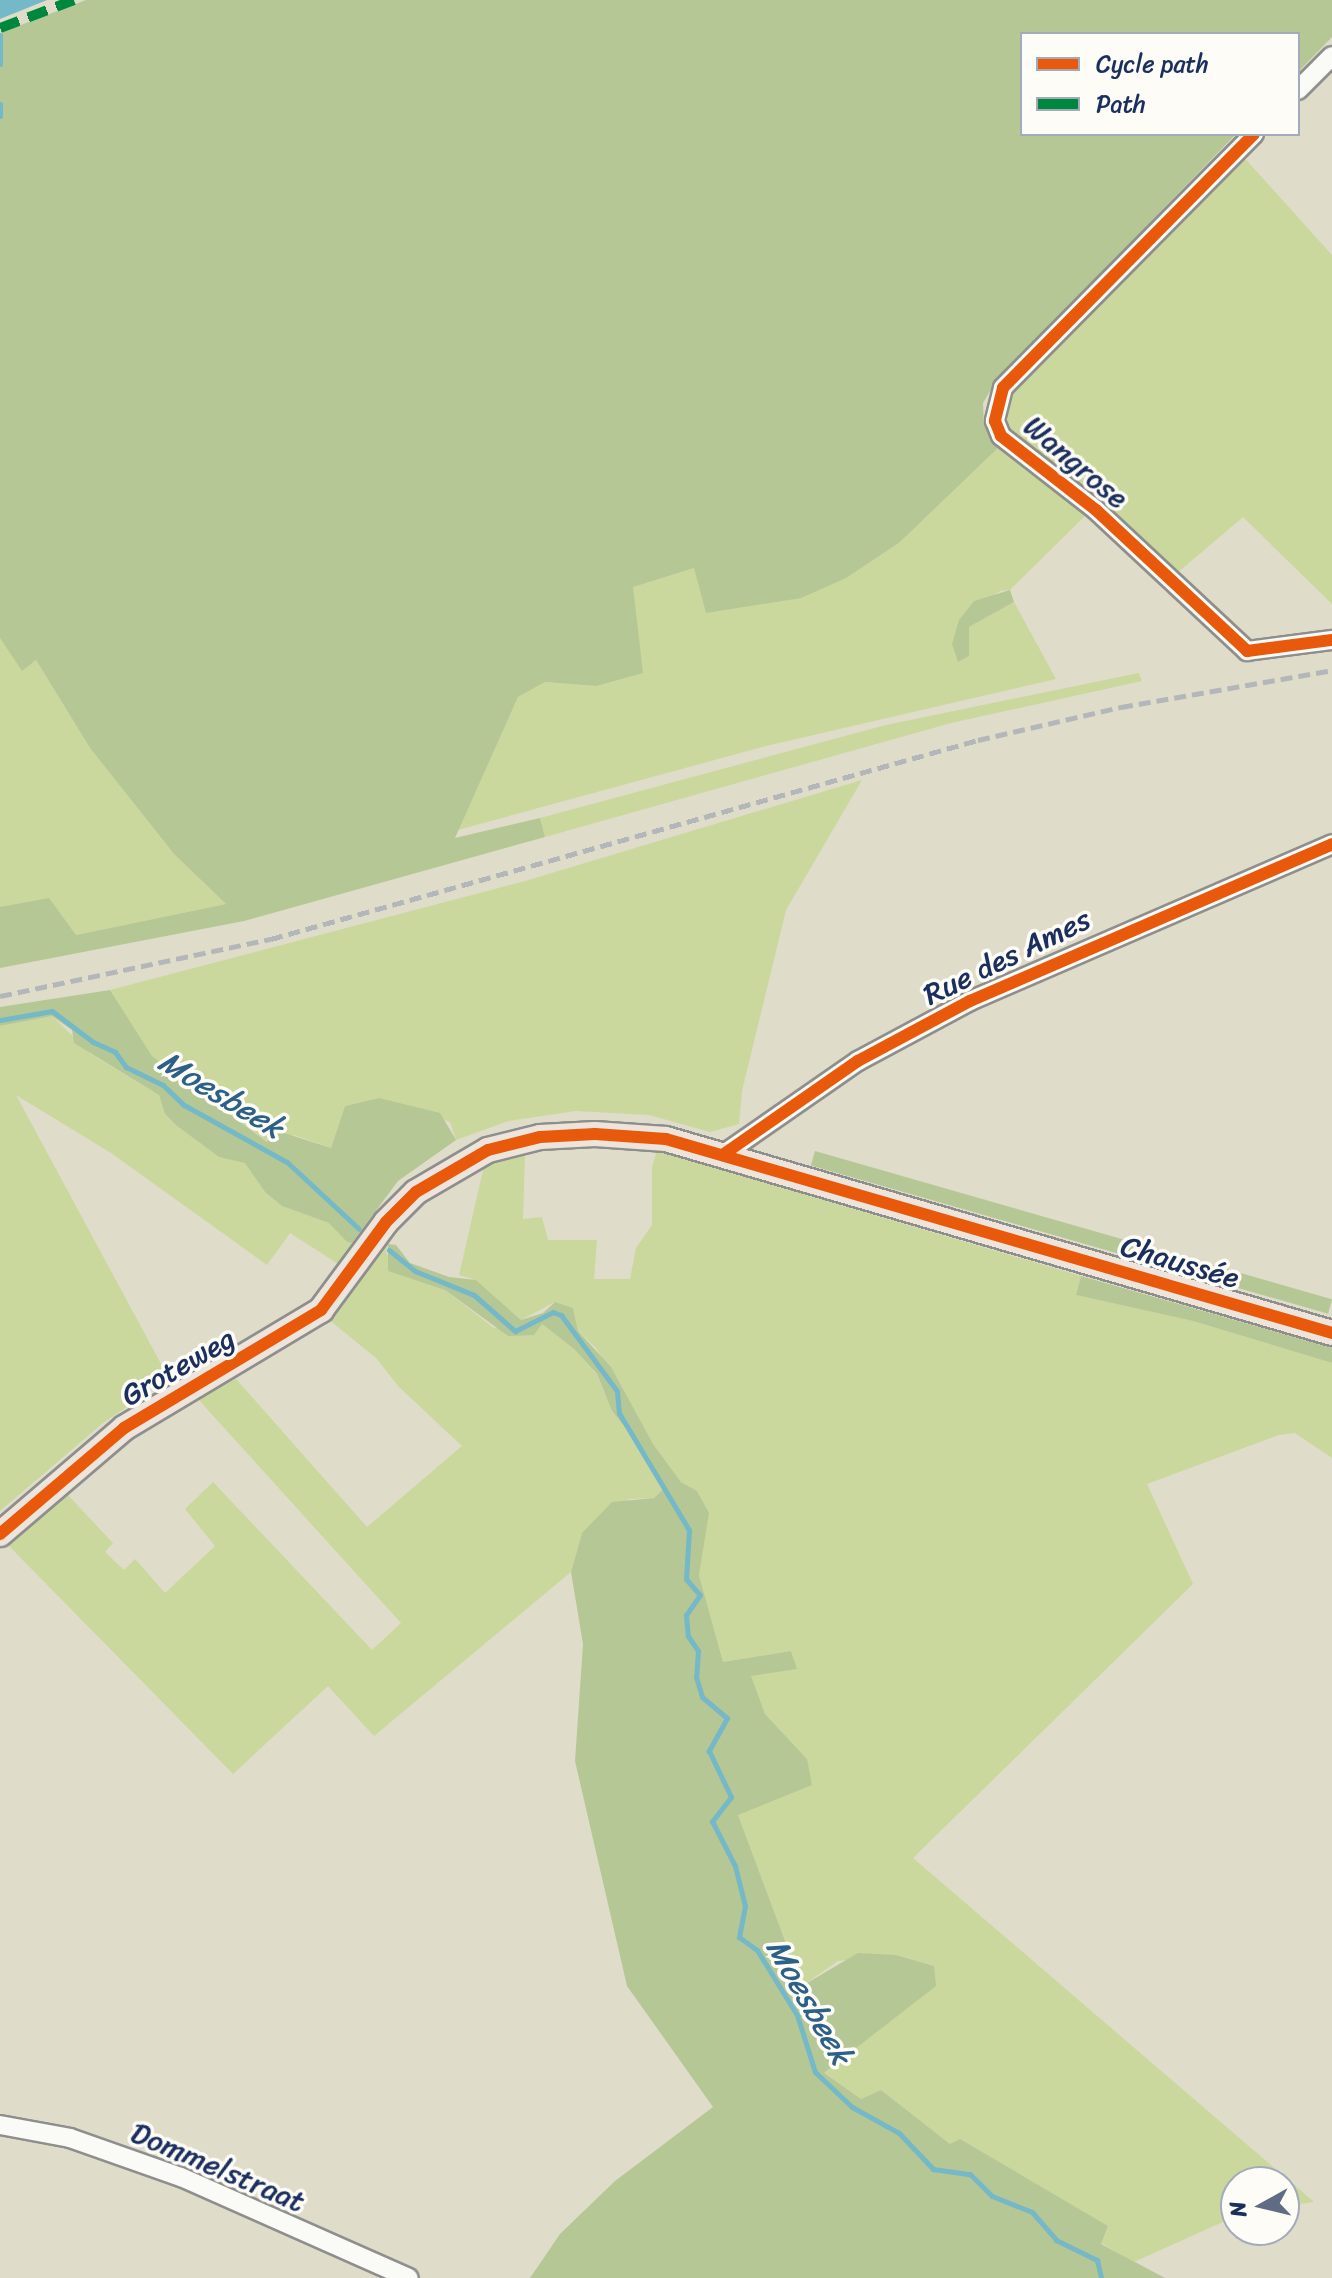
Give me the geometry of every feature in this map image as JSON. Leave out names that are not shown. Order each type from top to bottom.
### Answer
[{"type":"main road","name":"Groteweg","points":[[0,1534],[124,1428],[321,1310],[373,1239],[416,1192],[468,1159],[512,1143],[561,1134],[630,1135],[724,1154]]},
{"type":"main road","name":"Chaussée","points":[[724,1154],[1332,1333]]},
{"type":"street","points":[[1300,88],[1332,56]]},
{"type":"street","name":"Wangrose","points":[[1252,136],[1003,388],[995,421],[1001,436],[1096,510],[1247,651],[1332,640]]},
{"type":"street","name":"Rue des Ames","points":[[724,1154],[858,1061],[970,1001],[1332,844]]},
{"type":"street","name":"Dommelstraat","points":[[0,2125],[70,2138],[181,2177],[409,2278]]},
{"type":"green space","points":[[86,0],[1332,0],[1332,37],[1300,70],[1300,32],[1020,32],[1020,136],[1234,136],[996,381],[983,403],[984,426],[1000,446],[900,542],[846,578],[801,598],[706,613],[694,568],[633,587],[643,673],[596,686],[545,682],[518,697],[455,838],[540,818],[545,837],[244,921],[0,968],[0,907],[49,898],[76,935],[226,904],[174,854],[90,748],[36,660],[22,671],[0,638],[0,33]]},
{"type":"green space","points":[[1239,152],[1332,255],[1332,604],[1243,517],[1176,574],[1006,432],[1002,413],[1013,389]]},
{"type":"green space","points":[[1000,446],[1089,512],[1010,590],[1000,591],[959,620],[969,656],[969,627],[1014,602],[1056,679],[766,746],[458,830],[518,697],[545,682],[596,686],[632,587],[694,568],[900,542]]},
{"type":"green space","points":[[1010,590],[1014,602],[969,627],[969,656],[958,662],[952,644],[959,620],[974,601]]},
{"type":"green space","points":[[0,638],[22,670],[36,660],[90,748],[174,854],[226,904],[76,935],[0,907]]},
{"type":"green space","points":[[1139,673],[1142,681],[951,723],[545,837],[540,818],[886,725]]},
{"type":"green space","points":[[862,780],[786,910],[742,1091],[739,1124],[710,1132],[649,1115],[576,1111],[508,1121],[456,1140],[450,1122],[379,1098],[345,1106],[331,1148],[294,1135],[268,1142],[152,1056],[110,990],[525,881]]},
{"type":"green space","points":[[110,990],[152,1056],[267,1142],[275,1130],[331,1148],[345,1106],[379,1098],[440,1113],[456,1140],[398,1181],[352,1243],[347,1242],[329,1223],[282,1206],[265,1192],[245,1163],[219,1157],[177,1126],[165,1114],[159,1095],[74,1043],[72,1030],[52,1016],[0,1026],[0,1007]]},
{"type":"green space","points":[[52,1016],[91,1054],[159,1095],[165,1114],[177,1126],[219,1157],[245,1162],[265,1192],[282,1206],[329,1223],[352,1243],[340,1265],[290,1233],[267,1265],[111,1153],[16,1095],[166,1373],[143,1386],[147,1393],[103,1423],[0,1511],[0,1026]]},
{"type":"green space","points":[[657,1151],[1081,1276],[1076,1295],[1193,1321],[1332,1363],[1332,1458],[1295,1433],[1279,1435],[1147,1484],[1193,1584],[913,1858],[1272,2166],[1220,2166],[1220,2223],[1134,2262],[1101,2243],[1108,2226],[950,2144],[881,2090],[861,2099],[823,2073],[934,1966],[896,1955],[838,1961],[802,1986],[738,1815],[807,1759],[765,1714],[750,1675],[796,1669],[791,1651],[723,1662],[699,1575],[703,1546],[697,1491],[681,1482],[653,1444],[596,1348],[578,1331],[573,1308],[555,1302],[521,1320],[476,1280],[459,1275],[484,1166],[525,1153],[523,1219],[542,1217],[548,1240],[597,1240],[594,1279],[630,1279],[636,1248],[652,1225],[652,1167]]},
{"type":"green space","points":[[815,1151],[1332,1299],[1328,1314],[811,1165]]},
{"type":"green space","points":[[388,1244],[386,1253],[412,1278],[445,1290],[494,1328],[542,1324],[574,1349],[597,1375],[612,1411],[648,1456],[664,1488],[654,1498],[629,1499],[582,1533],[571,1572],[374,1736],[328,1686],[233,1774],[7,1544],[65,1492],[113,1543],[105,1552],[124,1570],[135,1559],[165,1593],[215,1546],[185,1509],[213,1482],[372,1650],[401,1623],[197,1398],[236,1379],[367,1527],[462,1446],[399,1387],[376,1358],[328,1319]]},
{"type":"green space","points":[[388,1244],[396,1245],[410,1263],[449,1277],[476,1280],[521,1320],[543,1313],[555,1302],[573,1308],[578,1331],[611,1367],[653,1444],[681,1482],[697,1491],[709,1513],[699,1575],[723,1662],[791,1651],[797,1669],[751,1676],[765,1714],[807,1759],[812,1785],[738,1815],[802,1986],[858,1953],[896,1955],[934,1966],[936,1986],[824,2073],[861,2099],[881,2090],[950,2144],[960,2139],[1108,2226],[1101,2244],[1165,2278],[530,2278],[560,2234],[615,2181],[713,2107],[627,1986],[575,1761],[583,1644],[571,1572],[582,1533],[612,1502],[654,1498],[664,1488],[648,1456],[612,1411],[597,1374],[574,1349],[542,1324],[534,1335],[508,1336],[445,1290],[388,1271]]},
{"type":"green space","points":[[1081,1276],[1332,1348],[1332,1363],[1193,1321],[1076,1295]]},
{"type":"green space","points":[[1300,2190],[1314,2202],[1300,2204]]},
{"type":"water","points":[[0,0],[47,0],[0,19]]},
{"type":"waterway","name":"Moesbeek","points":[[0,35],[0,64]]},
{"type":"waterway","name":"Moesbeek","points":[[0,104],[0,116]]},
{"type":"waterway","name":"Moesbeek","points":[[0,1020],[52,1011],[93,1042],[115,1052],[126,1067],[163,1085],[184,1105],[287,1162],[359,1229]]},
{"type":"waterway","name":"Moesbeek","points":[[389,1250],[415,1271],[474,1295],[515,1331],[553,1312],[561,1315],[617,1391],[619,1413],[689,1530],[686,1579],[700,1595],[686,1615],[688,1636],[698,1651],[696,1677],[702,1697],[727,1718],[709,1751],[731,1797],[712,1821],[735,1866],[745,1906],[739,1937],[757,1950],[797,2015],[815,2072],[852,2107],[899,2133],[933,2169],[970,2174],[992,2196],[1032,2212],[1056,2240],[1097,2260],[1101,2278]]},
{"type":"railway","points":[[0,996],[271,939],[978,740],[1121,707],[1332,670]]},
{"type":"marked path","points":[[0,28],[74,0]]},
{"type":"cycle path","points":[[1252,136],[1003,388],[995,421],[1001,436],[1096,510],[1247,651],[1332,640]]},
{"type":"cycle path","points":[[724,1154],[858,1061],[970,1001],[1332,844]]},
{"type":"cycle path","points":[[0,1534],[124,1428],[321,1310],[386,1222],[416,1192],[488,1150],[540,1137],[595,1134],[666,1139],[1332,1333]]}]
